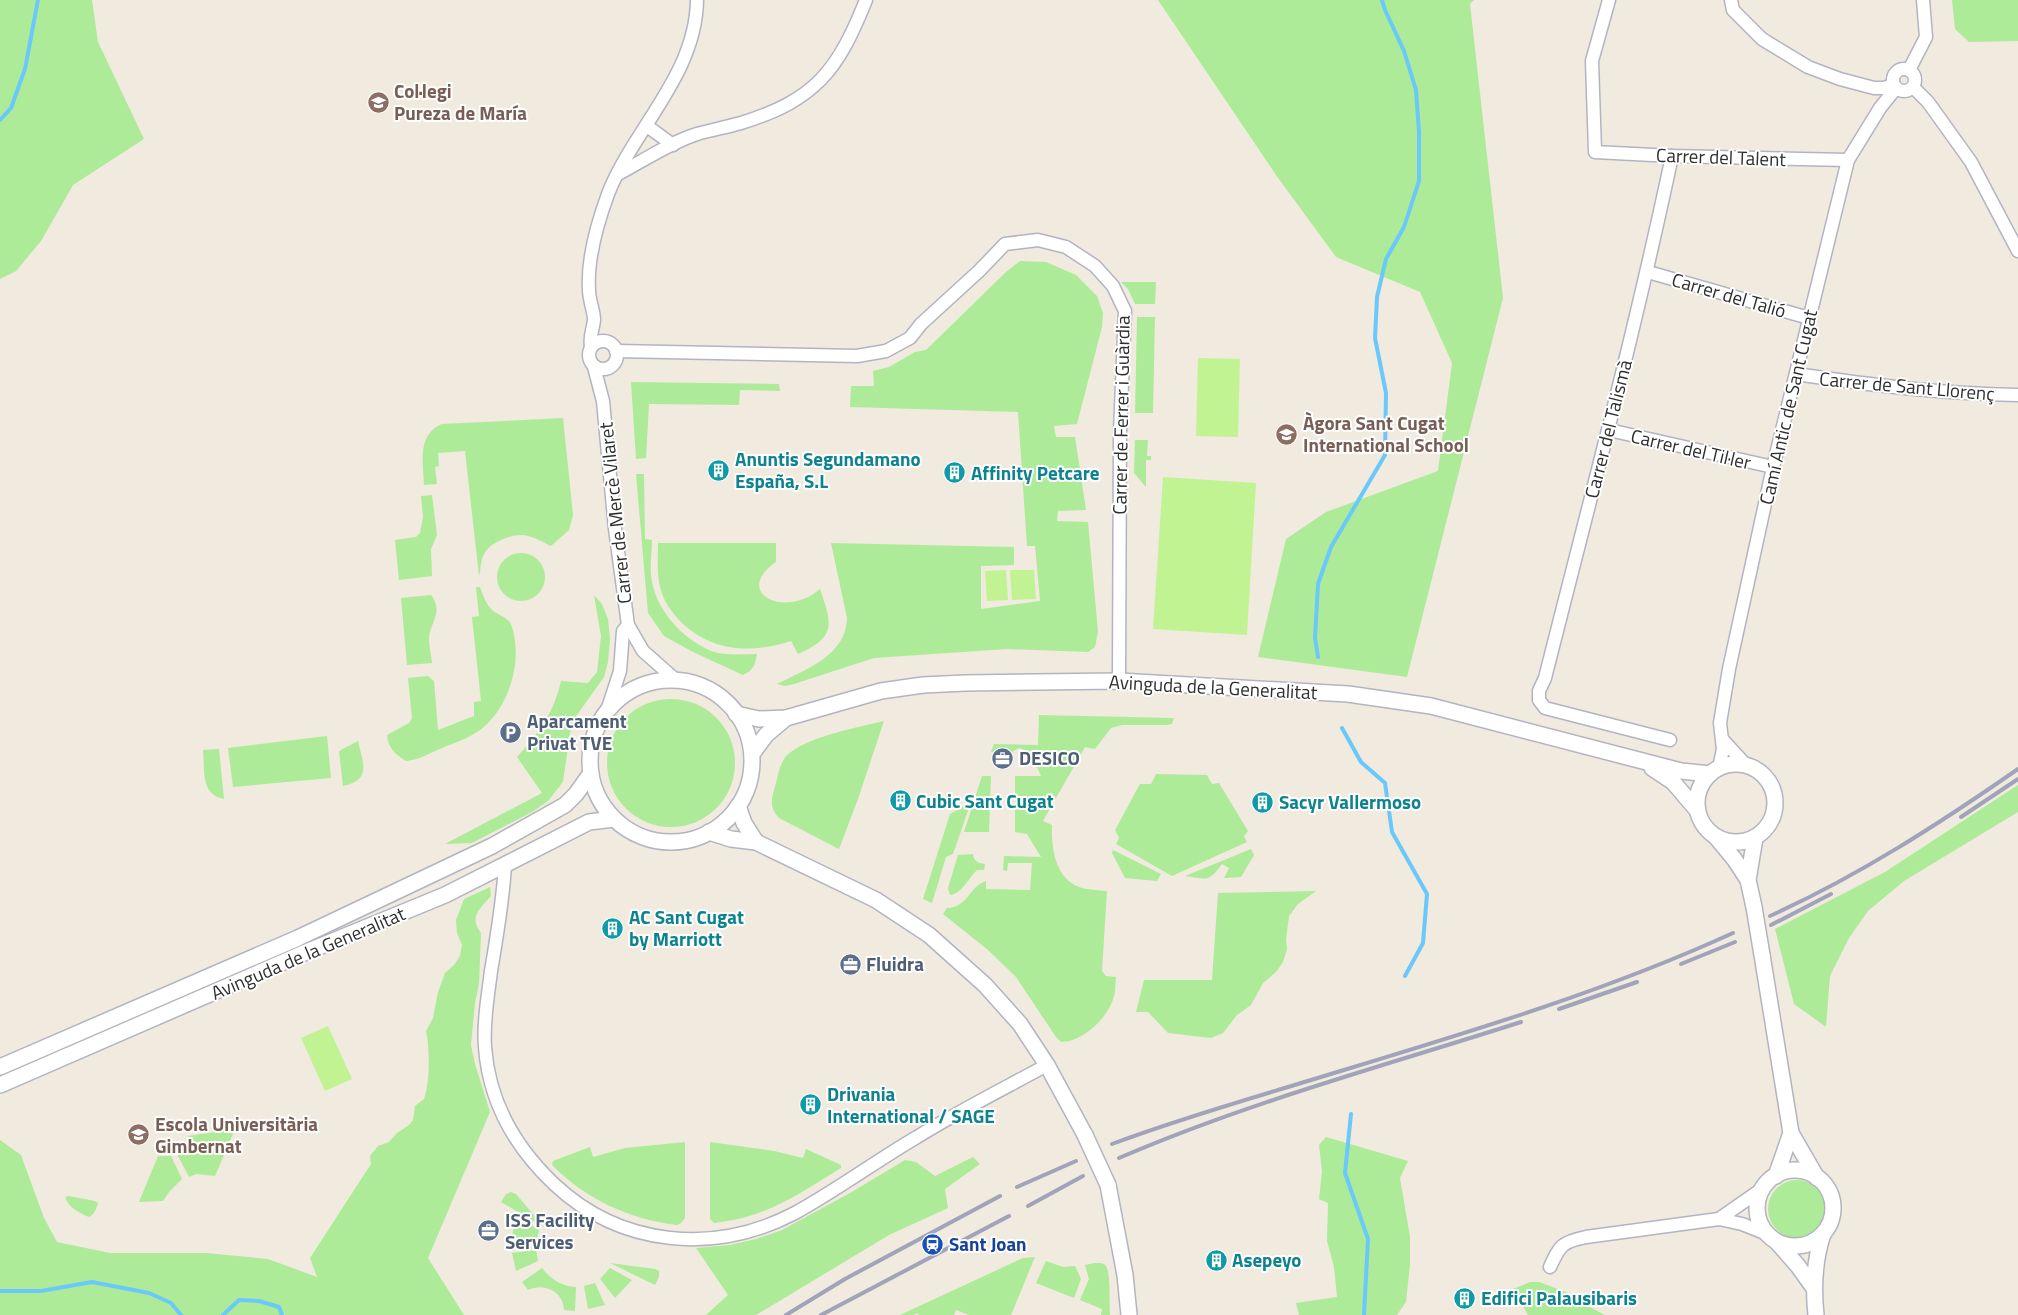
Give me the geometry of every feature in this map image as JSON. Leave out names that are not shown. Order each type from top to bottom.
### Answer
[{"type":"street","points":[[594,320],[588,355],[590,364],[602,370],[611,367],[616,360],[616,351],[607,342],[594,320],[589,291],[592,255],[602,211],[628,152],[647,126],[678,73],[697,15],[697,0]]},
{"type":"street","points":[[618,174],[696,135],[742,122],[774,110],[809,91],[826,75],[839,57],[866,0]]},
{"type":"street","name":"Carrer del Talent","points":[[1609,0],[1592,61],[1594,152],[1672,156],[1848,160]]},
{"type":"street","points":[[1731,0],[1733,10],[1762,39],[1808,67],[1840,79],[1874,88],[1895,87],[1904,92],[1913,87]]},
{"type":"street","points":[[1909,70],[1926,37],[1923,0]]},
{"type":"street","points":[[1895,87],[1892,78],[1901,69],[1909,70],[1915,76],[1913,87]]},
{"type":"street","name":"Camí Antic de Sant Cugat","points":[[1714,771],[1723,740],[1720,723],[1729,669],[1773,467],[1848,160],[1895,87]]},
{"type":"street","points":[[1913,87],[1928,102],[1971,162],[2018,250]]},
{"type":"street","points":[[647,126],[673,145]]},
{"type":"street","name":"Carrer del Talismà","points":[[1670,740],[1551,710],[1545,708],[1539,700],[1648,272],[1672,156]]},
{"type":"street","name":"Carrer de Ferrer i Guàrdia","points":[[616,351],[857,356],[871,354],[886,351],[910,338],[921,324],[979,271],[1005,244],[1038,240],[1066,247],[1095,266],[1113,286],[1125,311],[1120,432],[1119,682]]},
{"type":"street","name":"Carrer del Talió","points":[[1648,272],[1810,318]]},
{"type":"street","points":[[591,346],[598,341],[607,342]]},
{"type":"street","name":"Carrer de Mercè Vilaret","points":[[594,367],[603,401],[612,502],[628,625],[643,651],[677,680]]},
{"type":"street","name":"Carrer de Mercè Vilaret","points":[[603,401],[607,375],[611,367]]},
{"type":"street","name":"Carrer de Sant Llorenç","points":[[1796,374],[1885,387],[1958,394],[2018,395]]},
{"type":"street","name":"Carrer del Til·ler","points":[[1609,430],[1773,467]]},
{"type":"street","name":"Carrer de Mercè Vilaret","points":[[607,711],[620,671],[623,631],[628,625]]},
{"type":"street","points":[[677,680],[697,685],[715,693],[736,714],[745,729],[752,754],[749,781],[738,806],[722,824],[709,832],[685,841],[660,841],[636,834],[614,818],[599,798],[591,773],[590,757],[596,729],[607,711],[620,698],[634,689],[651,683],[677,680]]},
{"type":"street","name":"Avinguda de la Generalitat","points":[[736,714],[771,720],[786,718],[863,695],[923,685],[1012,681],[1119,682],[1348,694],[1431,706],[1681,771],[1714,771]]},
{"type":"street","name":"Avinguda de la Generalitat","points":[[752,754],[766,735],[786,718]]},
{"type":"street","points":[[1723,740],[1746,765]]},
{"type":"street","name":"Avinguda de la Generalitat","points":[[1637,760],[1673,782],[1697,810]]},
{"type":"street","points":[[1715,836],[1735,842],[1755,838],[1765,830],[1772,818],[1775,796],[1765,777],[1754,768],[1746,765],[1730,764],[1714,771],[1699,790],[1697,810],[1704,826],[1735,860],[1748,880],[1791,1133],[1817,1178]]},
{"type":"street","name":"Avinguda de la Generalitat","points":[[0,1067],[298,938],[492,846],[565,805],[576,794],[591,773]]},
{"type":"street","points":[[738,806],[744,823],[756,842]]},
{"type":"street","name":"Avinguda de la Generalitat","points":[[0,1085],[445,894],[589,822],[614,818]]},
{"type":"street","points":[[709,832],[731,839],[756,842],[876,900],[929,935],[985,985],[1020,1024],[1047,1065],[1108,1185],[1125,1275],[1129,1315]]},
{"type":"street","points":[[1748,880],[1755,838]]},
{"type":"street","points":[[505,865],[504,892],[485,1026],[488,1067],[499,1110],[520,1147],[543,1174],[574,1201],[616,1225],[667,1239],[697,1240],[736,1234],[762,1227],[794,1213],[918,1136],[1047,1065]]},
{"type":"street","points":[[1776,1176],[1791,1133]]},
{"type":"street","points":[[1719,1219],[1784,1172],[1796,1170],[1808,1172],[1817,1178],[1827,1188],[1833,1203],[1831,1220],[1823,1234],[1818,1252],[1813,1288],[1816,1315]]},
{"type":"street","points":[[1762,1189],[1758,1200],[1757,1212],[1760,1223],[1798,1266],[1813,1288]]},
{"type":"street","points":[[1550,1267],[1558,1250],[1568,1240],[1719,1219],[1742,1224],[1787,1245],[1802,1246],[1814,1241],[1823,1234]]},
{"type":"green space","points":[[0,0],[92,0],[98,42],[144,139],[73,185],[41,241],[16,271],[0,279]]},
{"type":"green space","points":[[1158,0],[1474,0],[1470,4],[1503,298],[1407,677],[1258,657],[1286,539],[1326,512],[1438,471],[1452,363],[1420,292],[1336,257],[1276,175]]},
{"type":"green space","points":[[1952,0],[2018,0],[2018,41],[1969,42],[1955,29]]},
{"type":"green space","points":[[1020,261],[1046,262],[1076,275],[1097,296],[1103,313],[1102,327],[1077,424],[1054,426],[1056,437],[1075,437],[1086,510],[1058,511],[1057,521],[1088,522],[1098,632],[1095,647],[1088,652],[1007,649],[874,658],[794,684],[785,686],[777,684],[822,660],[840,642],[845,631],[847,618],[831,543],[1014,547],[1014,565],[981,566],[981,609],[1040,601],[1035,546],[1027,546],[1018,412],[850,407],[851,386],[874,386],[873,371],[889,367],[915,352],[926,350],[1006,272]]},
{"type":"green space","points":[[1121,282],[1156,282],[1155,304],[1135,304],[1128,289]]},
{"type":"green space","points":[[1137,317],[1155,317],[1153,413],[1135,413]]},
{"type":"green space","points":[[1198,358],[1240,359],[1238,437],[1196,436]]},
{"type":"green space","points":[[631,382],[779,384],[780,391],[740,390],[739,405],[649,404],[646,458],[636,459]]},
{"type":"green space","points":[[563,418],[573,515],[569,530],[551,546],[525,535],[511,536],[500,540],[490,546],[484,554],[479,576],[465,451],[438,453],[439,466],[435,467],[437,484],[424,485],[423,450],[428,435],[442,424]]},
{"type":"green space","points":[[1135,440],[1148,440],[1147,456],[1151,456],[1151,460],[1146,460],[1146,487],[1134,473]]},
{"type":"green space","points":[[636,474],[644,474],[645,539],[652,540],[651,575],[657,599],[663,610],[689,638],[711,651],[728,654],[757,654],[753,667],[747,673],[743,675],[693,652],[664,636],[648,613]]},
{"type":"green space","points":[[1163,477],[1256,483],[1247,635],[1153,629]]},
{"type":"green space","points":[[432,495],[437,535],[431,549],[432,576],[399,580],[395,540],[416,537],[420,533],[423,517],[421,496]]},
{"type":"green space","points":[[658,543],[776,543],[776,562],[764,573],[759,583],[761,592],[768,598],[779,602],[792,602],[806,598],[820,589],[829,620],[825,635],[820,642],[798,654],[791,641],[761,648],[746,649],[732,648],[705,639],[680,621],[665,600],[658,577]]},
{"type":"green space","points":[[516,553],[526,553],[538,560],[545,572],[545,582],[538,594],[526,601],[516,601],[508,597],[501,590],[497,582],[497,572],[501,564],[508,557]]},
{"type":"green space","points":[[1006,570],[1008,600],[987,601],[985,571]]},
{"type":"green space","points":[[1010,570],[1034,570],[1036,599],[1012,600]]},
{"type":"green space","points":[[476,587],[480,587],[490,608],[506,619],[512,627],[516,655],[511,683],[506,697],[490,721],[476,733],[424,756],[406,761],[393,750],[387,735],[409,723],[412,718],[408,678],[428,676],[434,681],[438,730],[474,716],[474,702],[481,701],[472,617],[479,616]]},
{"type":"green space","points":[[431,595],[436,607],[429,638],[432,663],[407,665],[401,598]]},
{"type":"green space","points":[[594,595],[602,604],[608,619],[610,638],[608,662],[604,677],[577,715],[570,733],[563,782],[548,801],[532,812],[472,843],[445,844],[542,793],[517,757],[544,722],[554,704],[561,681],[588,683],[597,672],[601,636]]},
{"type":"green space","points":[[671,699],[684,700],[696,704],[707,709],[717,717],[725,727],[730,738],[734,750],[734,776],[730,788],[725,799],[717,809],[707,817],[696,822],[684,826],[671,827],[658,826],[646,822],[635,817],[625,809],[617,799],[612,788],[608,776],[607,763],[608,750],[612,738],[617,727],[625,717],[635,709],[646,704],[658,700]]},
{"type":"green space","points":[[1039,715],[1174,718],[1172,724],[1167,725],[1122,725],[1111,728],[1095,749],[1085,747],[1043,821],[1052,825],[1052,843],[1056,861],[1065,877],[1079,887],[1107,891],[1102,971],[1106,976],[1116,977],[1115,994],[1101,1020],[1078,1038],[1061,1042],[1016,977],[988,950],[943,914],[947,908],[954,907],[964,901],[976,887],[986,881],[986,889],[1030,890],[1032,863],[1008,863],[1007,871],[1003,870],[1004,856],[1041,857],[1027,834],[1015,832],[1015,776],[1041,776],[1033,759],[1023,749],[1019,748],[1012,752],[991,752],[994,744],[1038,745]]},
{"type":"green space","points":[[884,721],[839,849],[779,818],[773,809],[772,797],[783,761],[790,753],[813,740],[844,730]]},
{"type":"green space","points":[[327,736],[331,778],[233,787],[228,748]]},
{"type":"green space","points":[[358,741],[363,762],[362,774],[359,779],[343,786],[339,751]]},
{"type":"green space","points":[[219,749],[224,799],[216,796],[207,787],[204,773],[203,750]]},
{"type":"green space","points":[[1156,774],[1207,775],[1212,784],[1219,783],[1248,831],[1244,836],[1247,842],[1172,876],[1116,844],[1119,838],[1115,830],[1140,784],[1151,784]]},
{"type":"green space","points":[[982,776],[991,776],[989,832],[964,832]]},
{"type":"green space","points":[[2018,785],[2018,812],[1904,881],[1868,911],[1849,938],[1830,976],[1826,1027],[1794,1004],[1775,929],[1885,872]]},
{"type":"green space","points":[[971,802],[953,854],[946,857],[932,903],[923,899],[950,814]]},
{"type":"green space","points":[[1251,849],[1254,855],[1241,877],[1224,878],[1229,868],[1222,864],[1210,877],[1185,876]]},
{"type":"green space","points":[[1113,850],[1161,874],[1157,881],[1125,878],[1112,853]]},
{"type":"green space","points":[[973,854],[976,861],[985,864],[984,870],[977,870],[959,891],[950,895],[948,888],[958,855]]},
{"type":"green space","points":[[490,887],[491,896],[480,908],[476,917],[477,927],[481,933],[479,984],[471,1045],[490,1112],[428,1258],[464,1315],[0,1315],[0,1140],[21,1155],[44,1218],[57,1242],[110,1253],[206,1253],[268,1259],[317,1277],[310,1258],[371,1164],[370,1156],[378,1146],[389,1142],[397,1133],[409,1125],[413,1120],[415,1106],[424,1099],[429,1065],[426,1031],[433,1018],[438,992],[445,973],[460,956],[462,945],[457,933],[456,920],[464,899]]},
{"type":"green space","points":[[1316,891],[1298,904],[1289,916],[1286,939],[1287,949],[1283,962],[1276,972],[1263,983],[1251,1005],[1237,1015],[1223,1033],[1211,1038],[1168,1033],[1148,1012],[1136,1012],[1144,980],[1212,980],[1218,893]]},
{"type":"green space","points":[[328,1026],[352,1079],[325,1091],[301,1038]]},
{"type":"green space","points":[[233,1130],[233,1134],[215,1176],[196,1174],[189,1177],[177,1154],[186,1144],[188,1136]]},
{"type":"green space","points":[[1326,1137],[1408,1161],[1400,1178],[1410,1237],[1410,1264],[1406,1302],[1397,1315],[1299,1315],[1296,1303],[1337,1297],[1334,1267],[1327,1241],[1328,1203],[1319,1199],[1322,1171],[1319,1145]]},
{"type":"green space","points":[[685,1142],[685,1218],[677,1225],[642,1218],[609,1206],[579,1188],[552,1165],[553,1161],[590,1147],[593,1157],[625,1148]]},
{"type":"green space","points":[[710,1142],[774,1151],[803,1158],[806,1149],[841,1165],[841,1168],[796,1196],[766,1210],[749,1216],[714,1223],[710,1219]]},
{"type":"green space","points":[[158,1156],[171,1156],[182,1179],[163,1201],[139,1202]]},
{"type":"green space","points":[[973,1157],[980,1164],[945,1189],[948,1208],[889,1235],[756,1315],[706,1315],[728,1295],[696,1248],[730,1245],[782,1230],[905,1160],[916,1162],[935,1176]]},
{"type":"green space","points":[[1791,1180],[1803,1180],[1818,1188],[1826,1203],[1826,1215],[1818,1230],[1803,1238],[1791,1238],[1776,1230],[1768,1215],[1768,1203],[1776,1188]]},
{"type":"green space","points":[[511,1192],[516,1194],[544,1227],[501,1202],[506,1194]]},
{"type":"green space","points":[[69,1196],[98,1203],[94,1213],[89,1217],[81,1214],[69,1204],[65,1197]]},
{"type":"green space","points":[[518,1217],[539,1230],[536,1243],[511,1242]]},
{"type":"green space","points":[[536,1250],[538,1261],[516,1271],[512,1253]]},
{"type":"green space","points":[[1035,1257],[1011,1315],[969,1315],[956,1310],[954,1315],[919,1315],[917,1313],[914,1315],[900,1315],[1023,1258]]},
{"type":"green space","points":[[1046,1261],[1063,1267],[1075,1266],[1081,1279],[1074,1298],[1036,1283]]},
{"type":"green space","points":[[610,1263],[655,1269],[659,1271],[659,1277],[655,1285]]},
{"type":"green space","points":[[1104,1264],[1108,1270],[1110,1315],[1101,1315],[1102,1309],[1080,1300],[1089,1279],[1085,1265]]},
{"type":"green space","points":[[542,1268],[557,1282],[576,1287],[575,1311],[564,1310],[561,1298],[552,1290],[540,1287],[528,1290],[522,1282]]},
{"type":"green space","points":[[610,1268],[632,1280],[615,1298],[600,1279]]},
{"type":"green space","points":[[1530,1282],[1539,1282],[1582,1298],[1582,1303],[1605,1315],[1528,1315],[1513,1289]]},
{"type":"green space","points":[[595,1283],[605,1305],[588,1309],[584,1286]]},
{"type":"waterway","points":[[0,120],[11,108],[25,69],[38,0]]},
{"type":"waterway","points":[[1318,657],[1315,638],[1318,584],[1331,547],[1385,455],[1386,393],[1375,338],[1377,297],[1386,259],[1404,227],[1419,181],[1419,132],[1416,90],[1404,51],[1382,0]]},
{"type":"waterway","points":[[1342,728],[1361,762],[1385,783],[1392,832],[1427,894],[1423,943],[1405,976]]},
{"type":"waterway","points":[[1351,1114],[1345,1173],[1368,1239],[1364,1315]]},
{"type":"waterway","points":[[0,1291],[41,1291],[92,1282],[149,1293],[171,1303],[181,1315]]},
{"type":"waterway","points":[[223,1315],[239,1300],[259,1301],[279,1307],[282,1315]]},
{"type":"railway","points":[[1770,916],[1835,884],[1897,848],[1958,810],[2018,769]]},
{"type":"railway","points":[[1961,817],[2018,779]]},
{"type":"railway","points":[[1771,925],[1831,894]]},
{"type":"railway","points":[[1112,1144],[1204,1112],[1518,1016],[1627,977],[1733,933]]},
{"type":"railway","points":[[1681,964],[1735,942]]},
{"type":"railway","points":[[1559,1009],[1637,982]]},
{"type":"railway","points":[[1119,1158],[1218,1119],[1318,1085],[1521,1022]]},
{"type":"railway","points":[[1017,1187],[1076,1161]]},
{"type":"railway","points":[[1028,1206],[1083,1176]]},
{"type":"railway","points":[[786,1315],[845,1279],[1000,1196]]},
{"type":"railway","points":[[821,1315],[1009,1216]]},
{"type":"place","name":"Col·legi Pureza de María","points":[[378,102]]},
{"type":"place","name":"Àgora Sant Cugat International School","points":[[1287,434]]},
{"type":"place","name":"Anuntis Segundamano España, S.L","points":[[719,470]]},
{"type":"place","name":"Affinity Petcare","points":[[955,473]]},
{"type":"place","name":"Aparcament Privat TVE","points":[[511,732]]},
{"type":"place","name":"DESICO","points":[[1003,758]]},
{"type":"place","name":"Cubic Sant Cugat","points":[[900,801]]},
{"type":"place","name":"Sacyr Vallermoso","points":[[1263,802]]},
{"type":"place","name":"AC Sant Cugat by Marriott","points":[[613,928]]},
{"type":"place","name":"Fluidra","points":[[850,964]]},
{"type":"place","name":"Drivania International / SAGE","points":[[811,1105]]},
{"type":"place","name":"Escola Universitària Gimbernat","points":[[139,1135]]},
{"type":"place","name":"ISS Facility Services","points":[[489,1231]]},
{"type":"place","name":"Sant Joan","points":[[933,1244]]},
{"type":"place","name":"Asepeyo","points":[[1216,1260]]},
{"type":"place","name":"Edifici Palausibaris","points":[[1465,1298]]}]
